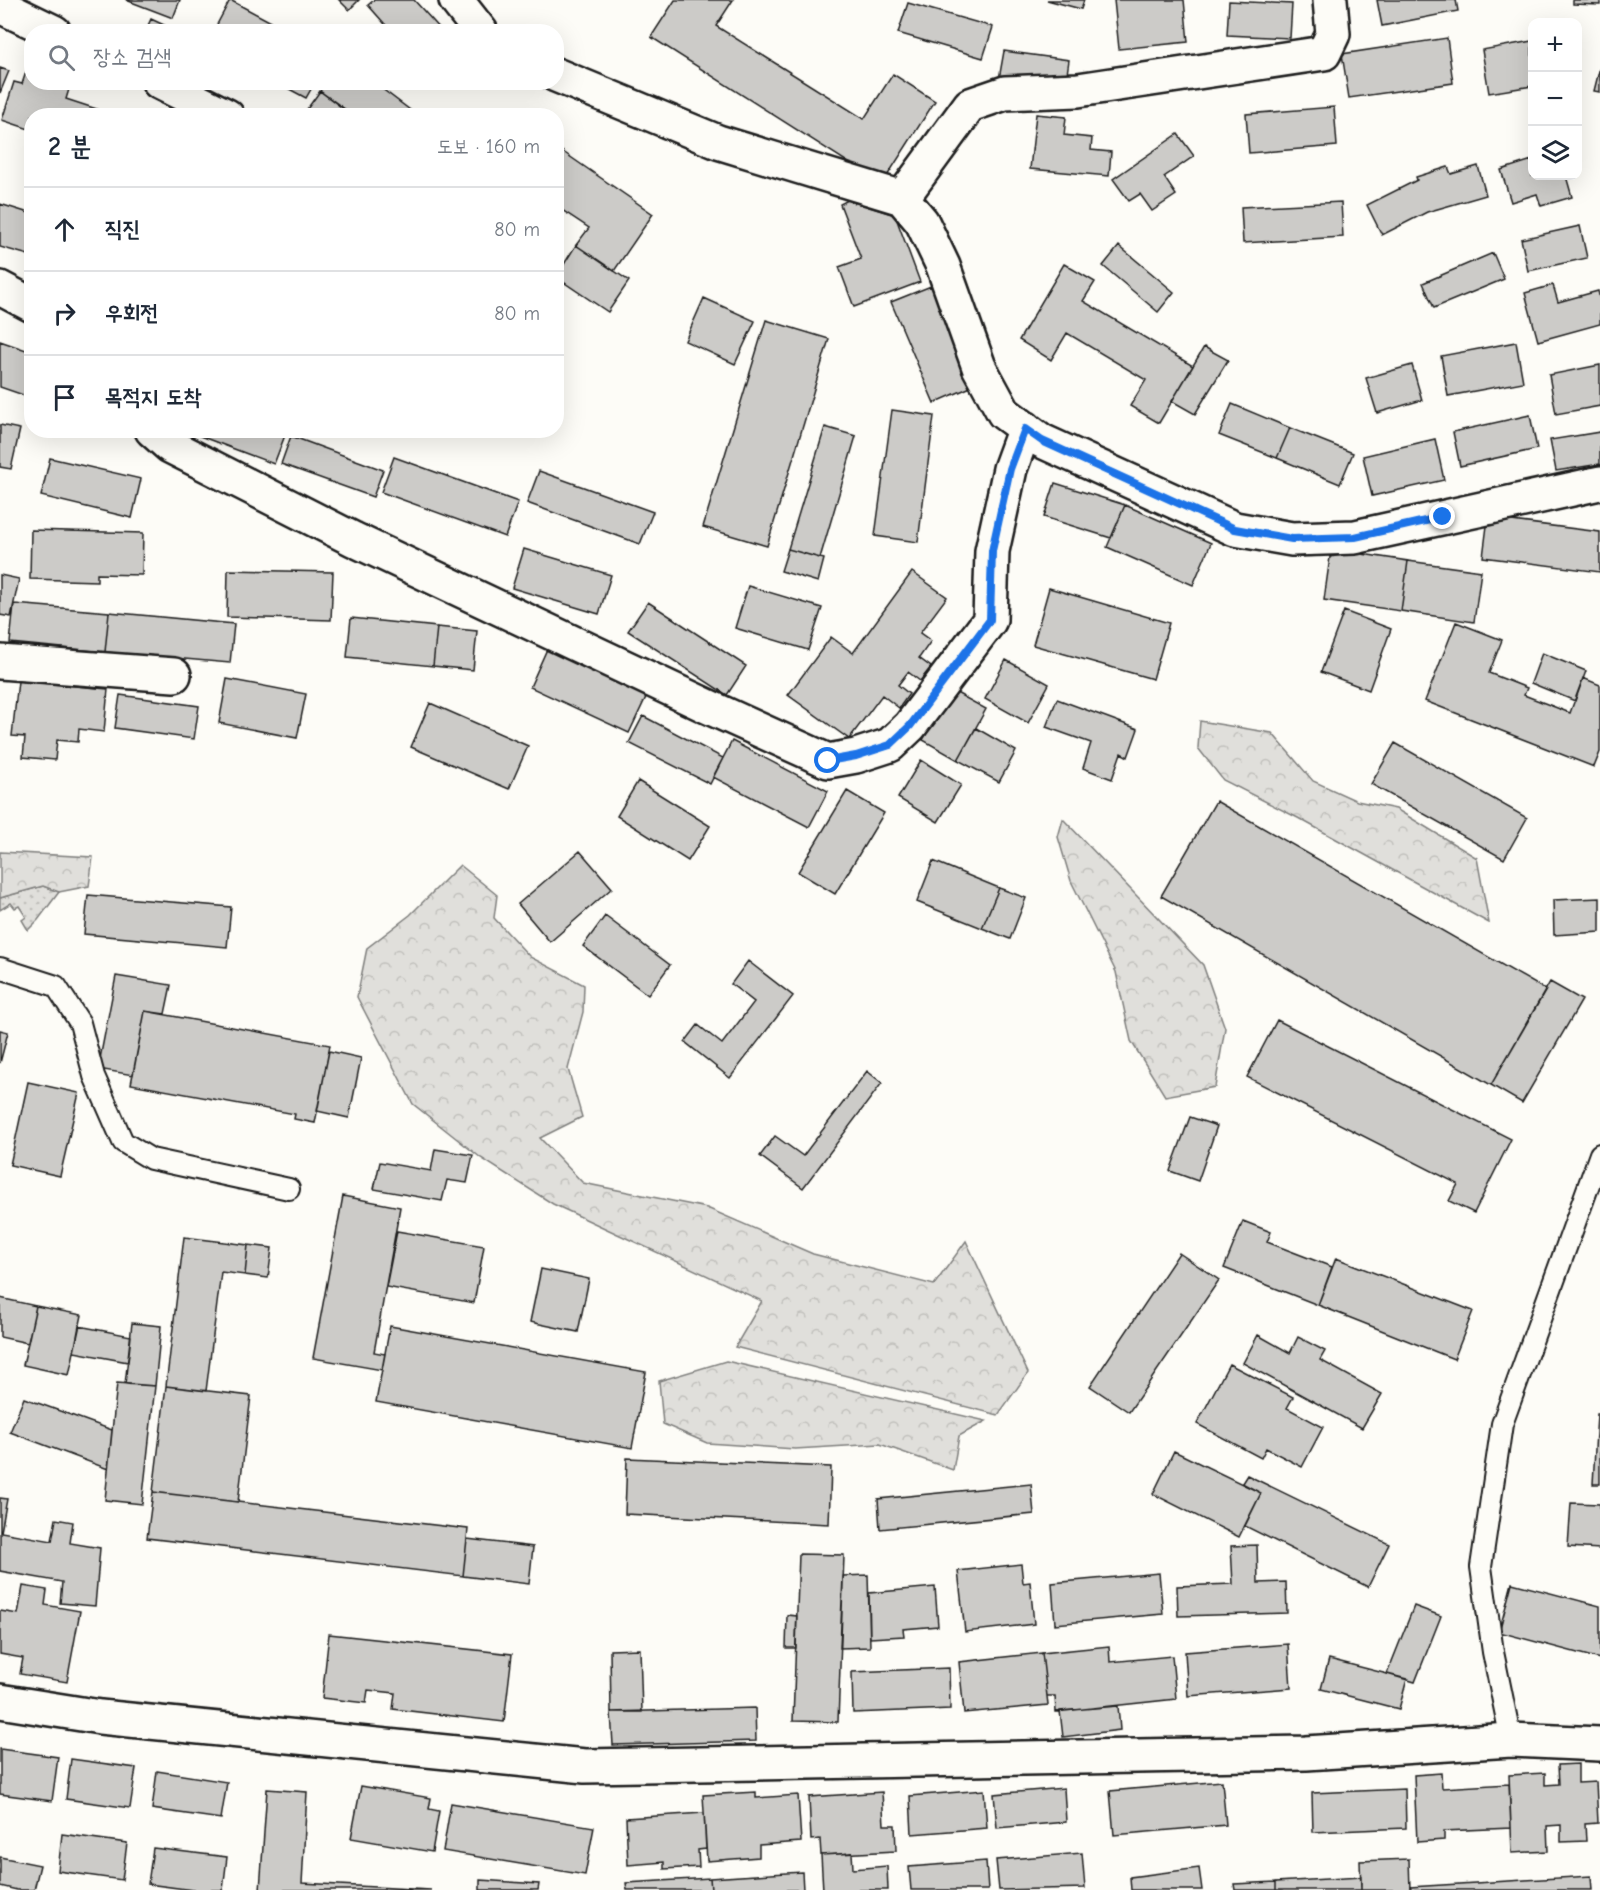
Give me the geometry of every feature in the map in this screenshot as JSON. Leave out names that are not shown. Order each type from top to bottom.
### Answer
[{"type":"street","points":[[456,0],[475,24]]},
{"type":"street","points":[[902,198],[970,105],[1005,93],[1078,90],[1324,53],[1333,34],[1330,0]]},
{"type":"street","points":[[0,6],[37,24]]},
{"type":"street","points":[[564,78],[718,142],[902,198],[922,222],[943,266],[979,367],[1004,414],[1042,441],[1235,529],[1292,539],[1355,537],[1600,483]]},
{"type":"street","points":[[175,90],[211,108]]},
{"type":"street","points":[[0,288],[24,301]]},
{"type":"street","points":[[161,438],[170,446],[353,539],[709,708],[828,761],[856,756],[890,745],[910,726],[990,620],[992,551],[1010,469],[1025,429]]},
{"type":"street","points":[[0,662],[174,675]]},
{"type":"street","points":[[0,1701],[100,1717],[585,1766],[1306,1753],[1511,1740],[1600,1744]]},
{"type":"lane","points":[[0,968],[56,986],[80,1023],[94,1076],[123,1142],[152,1159],[289,1189]]},
{"type":"lane","points":[[1511,1740],[1493,1652],[1481,1567],[1502,1424],[1600,1154]]},
{"type":"green space","points":[[1200,721],[1272,733],[1313,781],[1357,801],[1396,809],[1477,858],[1489,923],[1298,818],[1223,780],[1198,748]]},
{"type":"green space","points":[[1063,819],[1203,965],[1225,1028],[1215,1087],[1165,1096],[1131,1041],[1116,972],[1071,881],[1058,837]]},
{"type":"green space","points":[[0,852],[93,857],[89,886],[59,892],[43,886],[0,898]]},
{"type":"green space","points":[[460,865],[497,895],[494,918],[530,957],[584,985],[583,1012],[568,1069],[582,1117],[540,1138],[583,1183],[707,1208],[813,1254],[934,1285],[966,1241],[1028,1373],[998,1415],[735,1347],[762,1301],[553,1204],[481,1158],[413,1104],[357,997],[367,948],[410,915]]},
{"type":"green space","points":[[43,886],[59,892],[28,930],[22,920],[26,917],[19,906],[15,908],[11,903],[0,910],[0,898]]},
{"type":"green space","points":[[726,1361],[986,1421],[959,1436],[953,1470],[880,1444],[795,1449],[707,1443],[663,1424],[659,1381]]},
{"type":"building","points":[[126,0],[180,0],[173,18]]},
{"type":"building","points":[[230,0],[275,24],[217,24]]},
{"type":"building","points":[[339,0],[359,0],[349,10]]},
{"type":"building","points":[[374,0],[414,0],[436,24],[385,24],[368,5]]},
{"type":"building","points":[[675,0],[733,0],[716,26],[864,119],[893,74],[935,101],[882,184],[651,37]]},
{"type":"building","points":[[1047,0],[1084,0],[1081,9]]},
{"type":"building","points":[[1114,0],[1184,0],[1188,42],[1119,49]]},
{"type":"building","points":[[1377,0],[1456,0],[1458,11],[1382,26]]},
{"type":"building","points":[[1573,0],[1600,0],[1600,5],[1573,4]]},
{"type":"building","points":[[1229,1],[1292,4],[1290,38],[1227,35]]},
{"type":"building","points":[[908,3],[993,27],[983,58],[898,33]]},
{"type":"building","points":[[151,19],[162,24],[149,24]]},
{"type":"building","points":[[1447,38],[1453,83],[1349,98],[1342,54]]},
{"type":"building","points":[[1528,42],[1528,87],[1489,93],[1482,50]]},
{"type":"building","points":[[1004,51],[1069,60],[1065,88],[999,79]]},
{"type":"building","points":[[1600,67],[1600,92],[1594,91]]},
{"type":"building","points":[[0,68],[9,71],[0,93]]},
{"type":"building","points":[[24,78],[24,90],[69,90],[66,99],[94,108],[24,108],[24,127],[2,120],[14,82],[22,84]]},
{"type":"building","points":[[291,90],[310,90],[306,98]]},
{"type":"building","points":[[384,90],[407,108],[342,108],[320,91]]},
{"type":"building","points":[[320,91],[343,108],[308,108]]},
{"type":"building","points":[[1334,107],[1337,146],[1249,153],[1246,114]]},
{"type":"building","points":[[1036,114],[1066,117],[1064,135],[1092,138],[1091,150],[1111,152],[1109,176],[1030,169]]},
{"type":"building","points":[[1178,134],[1194,156],[1164,177],[1176,195],[1152,211],[1140,194],[1129,201],[1113,179]]},
{"type":"building","points":[[564,153],[653,214],[614,271],[576,245],[589,228],[564,211]]},
{"type":"building","points":[[1528,161],[1528,180],[1567,180],[1572,197],[1541,206],[1537,194],[1511,202],[1501,170]]},
{"type":"building","points":[[1478,166],[1486,195],[1427,212],[1382,235],[1367,205],[1417,180],[1416,177],[1448,167],[1451,174]]},
{"type":"building","points":[[848,200],[895,215],[920,282],[854,307],[839,267],[861,259],[840,204]]},
{"type":"building","points":[[1341,202],[1343,237],[1243,243],[1241,207]]},
{"type":"building","points":[[0,204],[24,211],[24,254],[0,247]]},
{"type":"building","points":[[1580,226],[1587,258],[1528,271],[1521,239]]},
{"type":"building","points":[[576,245],[629,281],[608,312],[564,282],[564,264]]},
{"type":"building","points":[[1119,246],[1174,292],[1158,312],[1103,266]]},
{"type":"building","points":[[1493,253],[1504,279],[1434,308],[1423,283]]},
{"type":"building","points":[[1064,264],[1095,282],[1083,301],[1193,366],[1159,423],[1130,406],[1146,380],[1067,333],[1051,360],[1019,340]]},
{"type":"building","points":[[1553,285],[1558,302],[1598,291],[1600,324],[1538,341],[1525,293]]},
{"type":"building","points":[[931,286],[973,386],[934,403],[891,302]]},
{"type":"building","points":[[704,298],[755,321],[735,364],[685,341]]},
{"type":"building","points":[[766,320],[829,339],[767,546],[703,527]]},
{"type":"building","points":[[0,341],[24,349],[24,395],[0,387]]},
{"type":"building","points":[[1516,342],[1523,382],[1448,396],[1441,356]]},
{"type":"building","points":[[1204,347],[1228,360],[1195,414],[1172,401]]},
{"type":"building","points":[[1412,365],[1422,400],[1377,413],[1366,378]]},
{"type":"building","points":[[1600,365],[1600,406],[1556,414],[1549,375]]},
{"type":"building","points":[[1232,404],[1290,428],[1277,458],[1219,435]]},
{"type":"building","points":[[892,410],[934,416],[918,542],[875,536]]},
{"type":"building","points":[[1530,415],[1537,449],[1460,466],[1453,432]]},
{"type":"building","points":[[0,425],[20,429],[11,469],[0,467]]},
{"type":"building","points":[[825,427],[856,436],[820,558],[788,549]]},
{"type":"building","points":[[1290,428],[1353,453],[1340,484],[1277,458]]},
{"type":"building","points":[[1600,432],[1600,464],[1556,471],[1550,440]]},
{"type":"building","points":[[205,438],[284,438],[274,464]]},
{"type":"building","points":[[290,438],[296,438],[383,470],[373,497],[281,464]]},
{"type":"building","points":[[1435,439],[1444,480],[1372,496],[1363,456]]},
{"type":"building","points":[[394,457],[518,502],[505,537],[381,492]]},
{"type":"building","points":[[50,458],[141,479],[132,518],[41,496]]},
{"type":"building","points":[[539,471],[653,512],[640,544],[527,503]]},
{"type":"building","points":[[1055,483],[1125,505],[1111,538],[1044,517]]},
{"type":"building","points":[[1125,505],[1211,543],[1193,585],[1107,547]]},
{"type":"building","points":[[1488,518],[1600,532],[1600,572],[1483,557]]},
{"type":"building","points":[[31,530],[143,533],[142,575],[97,574],[97,581],[30,579]]},
{"type":"building","points":[[524,549],[611,575],[599,614],[512,588]]},
{"type":"building","points":[[788,549],[824,559],[818,582],[781,571]]},
{"type":"building","points":[[1355,553],[1408,561],[1401,611],[1324,600],[1330,557]]},
{"type":"building","points":[[1408,561],[1481,571],[1474,622],[1401,611]]},
{"type":"building","points":[[228,570],[333,572],[331,620],[227,617]]},
{"type":"building","points":[[912,572],[947,597],[920,633],[931,641],[919,658],[931,667],[920,681],[908,672],[898,685],[909,694],[899,708],[882,695],[849,739],[788,695],[831,637],[853,653]]},
{"type":"building","points":[[0,575],[19,579],[11,617],[0,615]]},
{"type":"building","points":[[748,586],[822,608],[808,650],[735,628]]},
{"type":"building","points":[[1049,588],[1169,623],[1153,679],[1033,645]]},
{"type":"building","points":[[648,602],[746,666],[727,695],[628,631]]},
{"type":"building","points":[[14,604],[109,612],[105,652],[10,643]]},
{"type":"building","points":[[1344,611],[1391,629],[1369,690],[1321,672]]},
{"type":"building","points":[[109,612],[234,624],[230,663],[105,652]]},
{"type":"building","points":[[351,618],[437,627],[433,666],[347,657]]},
{"type":"building","points":[[1456,622],[1502,640],[1489,673],[1527,688],[1524,695],[1570,713],[1583,678],[1600,685],[1600,752],[1594,767],[1425,701]]},
{"type":"building","points":[[437,627],[477,631],[473,670],[433,666]]},
{"type":"building","points":[[547,649],[647,695],[629,733],[530,687]]},
{"type":"building","points":[[1542,653],[1586,671],[1575,701],[1531,683]]},
{"type":"building","points":[[1006,660],[1049,684],[1028,723],[985,699]]},
{"type":"building","points":[[227,679],[306,694],[297,738],[219,723]]},
{"type":"building","points":[[18,681],[108,689],[104,732],[79,729],[78,742],[57,740],[55,760],[23,757],[25,737],[12,736]]},
{"type":"building","points":[[951,690],[986,709],[958,760],[923,740]]},
{"type":"building","points":[[120,695],[199,706],[194,739],[115,728]]},
{"type":"building","points":[[1057,699],[1138,729],[1128,757],[1121,753],[1112,779],[1083,768],[1091,743],[1046,727]]},
{"type":"building","points":[[430,703],[528,746],[509,789],[411,747]]},
{"type":"building","points":[[643,716],[723,758],[710,784],[629,743]]},
{"type":"building","points":[[976,728],[1016,751],[999,782],[958,760]]},
{"type":"building","points":[[732,741],[828,791],[809,827],[713,777]]},
{"type":"building","points":[[1395,743],[1527,818],[1504,859],[1371,784]]},
{"type":"building","points":[[921,760],[961,785],[938,822],[898,798]]},
{"type":"building","points":[[638,781],[710,826],[688,861],[617,816]]},
{"type":"building","points":[[847,791],[884,813],[835,894],[798,872]]},
{"type":"building","points":[[1216,801],[1546,990],[1491,1085],[1161,896]]},
{"type":"building","points":[[580,851],[612,888],[550,942],[518,904]]},
{"type":"building","points":[[933,861],[999,888],[982,928],[917,902]]},
{"type":"building","points":[[999,888],[1026,898],[1010,939],[982,928]]},
{"type":"building","points":[[88,895],[231,907],[227,947],[84,934]]},
{"type":"building","points":[[1600,898],[1600,932],[1554,935],[1553,900]]},
{"type":"building","points":[[605,916],[670,965],[648,995],[583,946]]},
{"type":"building","points":[[748,961],[793,996],[730,1078],[685,1042],[698,1025],[722,1044],[754,1002],[731,984]]},
{"type":"building","points":[[116,976],[171,985],[165,1014],[145,1011],[133,1075],[98,1069]]},
{"type":"building","points":[[1550,982],[1582,1000],[1522,1103],[1491,1085]]},
{"type":"building","points":[[145,1011],[330,1045],[315,1123],[294,1119],[295,1114],[131,1084]]},
{"type":"building","points":[[1277,1020],[1511,1139],[1474,1213],[1449,1201],[1458,1184],[1247,1077]]},
{"type":"building","points":[[0,1030],[8,1032],[0,1063]]},
{"type":"building","points":[[329,1051],[361,1058],[349,1118],[317,1111]]},
{"type":"building","points":[[867,1071],[882,1083],[803,1188],[760,1156],[775,1136],[803,1156]]},
{"type":"building","points":[[28,1082],[79,1093],[60,1176],[10,1165]]},
{"type":"building","points":[[1190,1117],[1217,1126],[1198,1181],[1170,1171]]},
{"type":"building","points":[[435,1149],[473,1155],[467,1183],[447,1180],[442,1201],[374,1189],[380,1162],[431,1171]]},
{"type":"building","points":[[343,1196],[400,1207],[374,1352],[385,1354],[382,1370],[313,1358]]},
{"type":"building","points":[[1243,1221],[1271,1232],[1267,1242],[1332,1267],[1318,1305],[1224,1268]]},
{"type":"building","points":[[397,1231],[484,1246],[474,1303],[386,1287]]},
{"type":"building","points":[[184,1237],[248,1245],[245,1275],[221,1272],[206,1391],[166,1386]]},
{"type":"building","points":[[248,1245],[272,1248],[268,1278],[245,1275]]},
{"type":"building","points":[[1179,1253],[1219,1280],[1129,1412],[1090,1386]]},
{"type":"building","points":[[1336,1258],[1473,1311],[1454,1359],[1318,1305]]},
{"type":"building","points":[[541,1269],[589,1279],[578,1332],[530,1322]]},
{"type":"building","points":[[0,1298],[36,1306],[28,1343],[0,1337]]},
{"type":"building","points":[[36,1306],[82,1315],[69,1375],[23,1365]]},
{"type":"building","points":[[132,1323],[161,1326],[155,1386],[125,1384]]},
{"type":"building","points":[[79,1326],[131,1336],[128,1362],[74,1352]]},
{"type":"building","points":[[390,1326],[646,1372],[632,1448],[376,1402]]},
{"type":"building","points":[[1258,1335],[1290,1353],[1298,1337],[1325,1351],[1320,1360],[1382,1394],[1362,1428],[1243,1363]]},
{"type":"building","points":[[1229,1364],[1293,1397],[1287,1408],[1323,1427],[1302,1467],[1266,1448],[1261,1458],[1197,1424]]},
{"type":"building","points":[[117,1383],[155,1386],[142,1504],[105,1500]]},
{"type":"building","points":[[166,1386],[251,1396],[238,1502],[153,1492]]},
{"type":"building","points":[[24,1398],[112,1430],[108,1469],[10,1432]]},
{"type":"building","points":[[1597,1414],[1600,1414],[1600,1484],[1593,1484]]},
{"type":"building","points":[[1174,1451],[1261,1493],[1239,1537],[1153,1494]]},
{"type":"building","points":[[627,1458],[831,1467],[829,1524],[625,1514]]},
{"type":"building","points":[[1247,1475],[1389,1544],[1368,1587],[1245,1526],[1261,1493],[1242,1483]]},
{"type":"building","points":[[1031,1484],[1034,1514],[880,1529],[878,1499]]},
{"type":"building","points":[[153,1492],[468,1529],[463,1576],[147,1538]]},
{"type":"building","points":[[0,1498],[7,1499],[1,1532],[52,1541],[56,1519],[73,1522],[70,1543],[100,1548],[95,1606],[60,1603],[62,1582],[0,1571]]},
{"type":"building","points":[[1571,1503],[1600,1504],[1600,1549],[1568,1547]]},
{"type":"building","points":[[467,1539],[533,1547],[529,1584],[463,1576]]},
{"type":"building","points":[[1257,1545],[1258,1583],[1286,1582],[1287,1613],[1178,1616],[1177,1586],[1233,1584],[1231,1546]]},
{"type":"building","points":[[799,1554],[844,1555],[838,1722],[793,1721]]},
{"type":"building","points":[[1021,1564],[1023,1583],[1030,1582],[1034,1624],[965,1632],[958,1571]]},
{"type":"building","points":[[1159,1573],[1163,1614],[1055,1624],[1052,1583]]},
{"type":"building","points":[[868,1575],[870,1647],[840,1648],[843,1576]]},
{"type":"building","points":[[1512,1583],[1600,1606],[1600,1659],[1499,1632]]},
{"type":"building","points":[[23,1586],[47,1590],[45,1605],[80,1611],[67,1682],[20,1674],[23,1658],[0,1654],[0,1611],[18,1614]]},
{"type":"building","points":[[935,1587],[938,1626],[903,1629],[904,1636],[870,1638],[869,1593]]},
{"type":"building","points":[[1414,1606],[1441,1616],[1415,1682],[1387,1674]]},
{"type":"building","points":[[787,1615],[797,1616],[796,1648],[786,1648]]},
{"type":"building","points":[[329,1634],[512,1654],[504,1722],[393,1709],[395,1693],[368,1690],[366,1703],[322,1698]]},
{"type":"building","points":[[1288,1644],[1291,1688],[1188,1696],[1185,1652]]},
{"type":"building","points":[[1109,1646],[1110,1662],[1172,1656],[1176,1699],[1056,1712],[1055,1696],[1047,1696],[1042,1653]]},
{"type":"building","points":[[640,1649],[642,1712],[611,1712],[610,1650]]},
{"type":"building","points":[[1042,1653],[1048,1705],[964,1713],[959,1662]]},
{"type":"building","points":[[1329,1659],[1407,1679],[1399,1709],[1321,1689]]},
{"type":"building","points":[[949,1668],[950,1709],[853,1713],[852,1672]]},
{"type":"building","points":[[1118,1706],[1120,1730],[1063,1737],[1060,1711]]},
{"type":"building","points":[[755,1708],[756,1741],[613,1745],[611,1712]]},
{"type":"building","points":[[0,1749],[58,1757],[52,1801],[0,1794]]},
{"type":"building","points":[[71,1759],[136,1768],[130,1808],[66,1799]]},
{"type":"building","points":[[1578,1764],[1578,1783],[1596,1782],[1598,1823],[1585,1824],[1586,1841],[1561,1842],[1561,1825],[1547,1826],[1548,1851],[1512,1853],[1509,1775],[1545,1773],[1545,1785],[1559,1784],[1558,1765]]},
{"type":"building","points":[[157,1771],[227,1782],[221,1819],[152,1809]]},
{"type":"building","points":[[1441,1773],[1442,1788],[1509,1784],[1511,1828],[1444,1831],[1444,1840],[1417,1842],[1414,1775]]},
{"type":"building","points":[[1222,1781],[1226,1825],[1114,1835],[1110,1791]]},
{"type":"building","points":[[361,1786],[431,1798],[429,1809],[439,1811],[432,1852],[351,1838]]},
{"type":"building","points":[[1064,1788],[1066,1822],[997,1828],[994,1794]]},
{"type":"building","points":[[267,1789],[307,1792],[302,1883],[431,1890],[260,1890]]},
{"type":"building","points":[[1405,1789],[1406,1828],[1313,1832],[1312,1793]]},
{"type":"building","points":[[984,1790],[987,1828],[912,1834],[910,1796]]},
{"type":"building","points":[[756,1792],[756,1798],[798,1795],[801,1842],[759,1845],[759,1857],[707,1861],[703,1795]]},
{"type":"building","points":[[882,1792],[884,1825],[895,1825],[896,1851],[821,1855],[820,1839],[811,1840],[809,1797]]},
{"type":"building","points":[[451,1803],[594,1827],[585,1875],[443,1851]]},
{"type":"building","points":[[704,1813],[706,1849],[698,1850],[699,1867],[664,1869],[664,1862],[628,1865],[626,1818]]},
{"type":"building","points":[[62,1834],[127,1843],[122,1880],[58,1871]]},
{"type":"building","points":[[153,1848],[227,1857],[223,1890],[193,1890],[148,1884]]},
{"type":"building","points":[[852,1853],[853,1869],[887,1866],[888,1890],[823,1890],[821,1855]]},
{"type":"building","points":[[1082,1853],[1085,1888],[999,1890],[996,1860]]},
{"type":"building","points":[[0,1857],[40,1865],[34,1890],[17,1890],[0,1886]]},
{"type":"building","points":[[1409,1859],[1410,1890],[1361,1890],[1360,1861]]},
{"type":"building","points":[[986,1861],[988,1890],[911,1890],[909,1867]]},
{"type":"building","points":[[1199,1868],[1202,1890],[1131,1890],[1130,1877]]},
{"type":"building","points":[[802,1872],[803,1890],[711,1890],[710,1878]]},
{"type":"building","points":[[1591,1876],[1592,1890],[1410,1890],[1410,1887]]},
{"type":"building","points":[[1361,1877],[1361,1890],[1276,1890],[1276,1882]]},
{"type":"building","points":[[710,1878],[711,1890],[627,1890],[626,1883]]},
{"type":"building","points":[[480,1880],[539,1884],[538,1890],[480,1890]]},
{"type":"building","points":[[1276,1882],[1276,1890],[1235,1890],[1234,1884]]},
{"type":"route","points":[[828,761],[856,756],[890,745],[910,726],[990,620],[992,551],[1010,469],[1025,429],[1042,441],[1235,529],[1292,539],[1355,537],[1443,517]]}]
